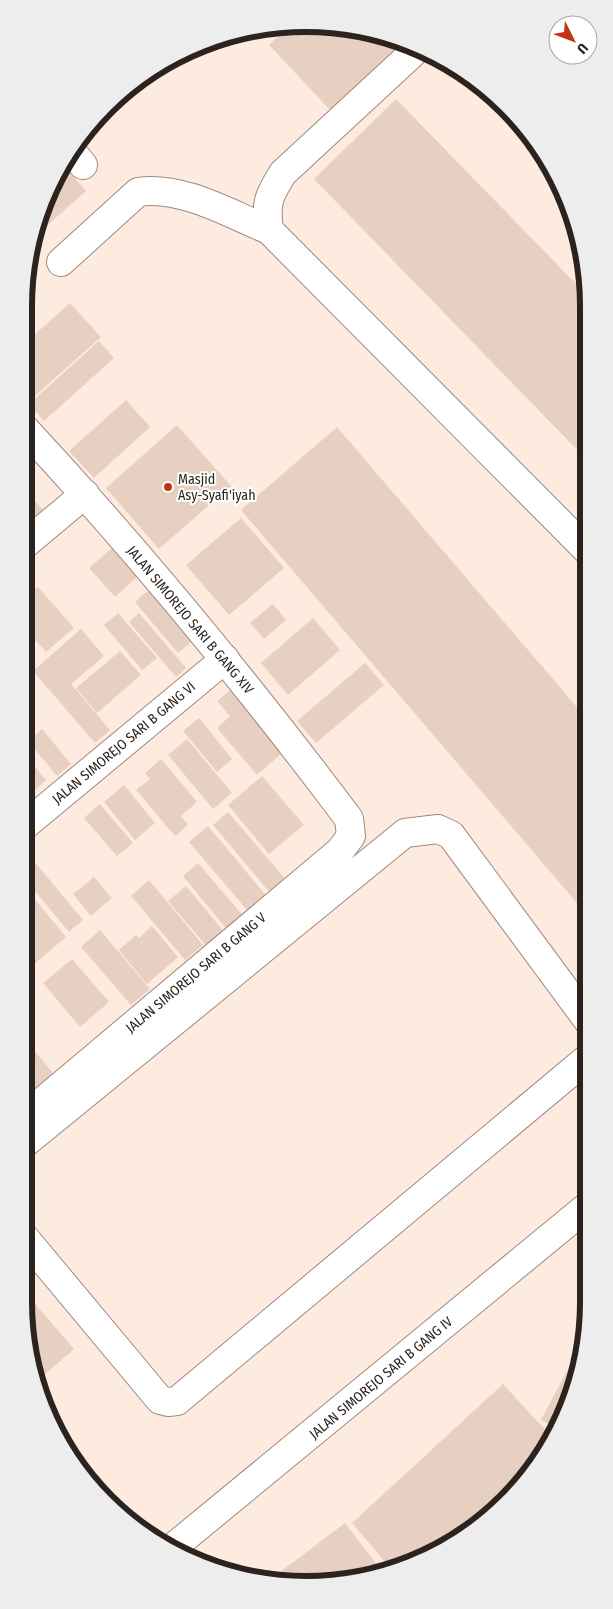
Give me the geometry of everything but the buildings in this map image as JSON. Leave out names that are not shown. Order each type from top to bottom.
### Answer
[{"type":"street","points":[[269,230],[266,210],[271,193],[283,173],[412,54]]},
{"type":"street","points":[[61,262],[138,192],[152,190],[172,192],[269,230],[580,542]]},
{"type":"street","name":"JALAN SIMOREJO SARI B GANG XIV","points":[[33,438],[85,494],[225,659],[349,819]]},
{"type":"street","points":[[33,537],[85,494]]},
{"type":"street","name":"JALAN SIMOREJO SARI B GANG VI","points":[[33,819],[225,659]]},
{"type":"street","name":"JALAN SIMOREJO SARI B GANG V","points":[[33,1109],[340,851],[351,836],[349,819]]},
{"type":"street","points":[[33,1137],[405,834],[438,829],[450,835],[580,1010]]},
{"type":"street","points":[[33,1248],[160,1400],[168,1402],[177,1401],[580,1065]]},
{"type":"street","name":"JALAN SIMOREJO SARI B GANG IV","points":[[177,1544],[580,1212]]},
{"type":"place","name":"Masjid Asy-Syafi'iyah","points":[[168,487]]}]
